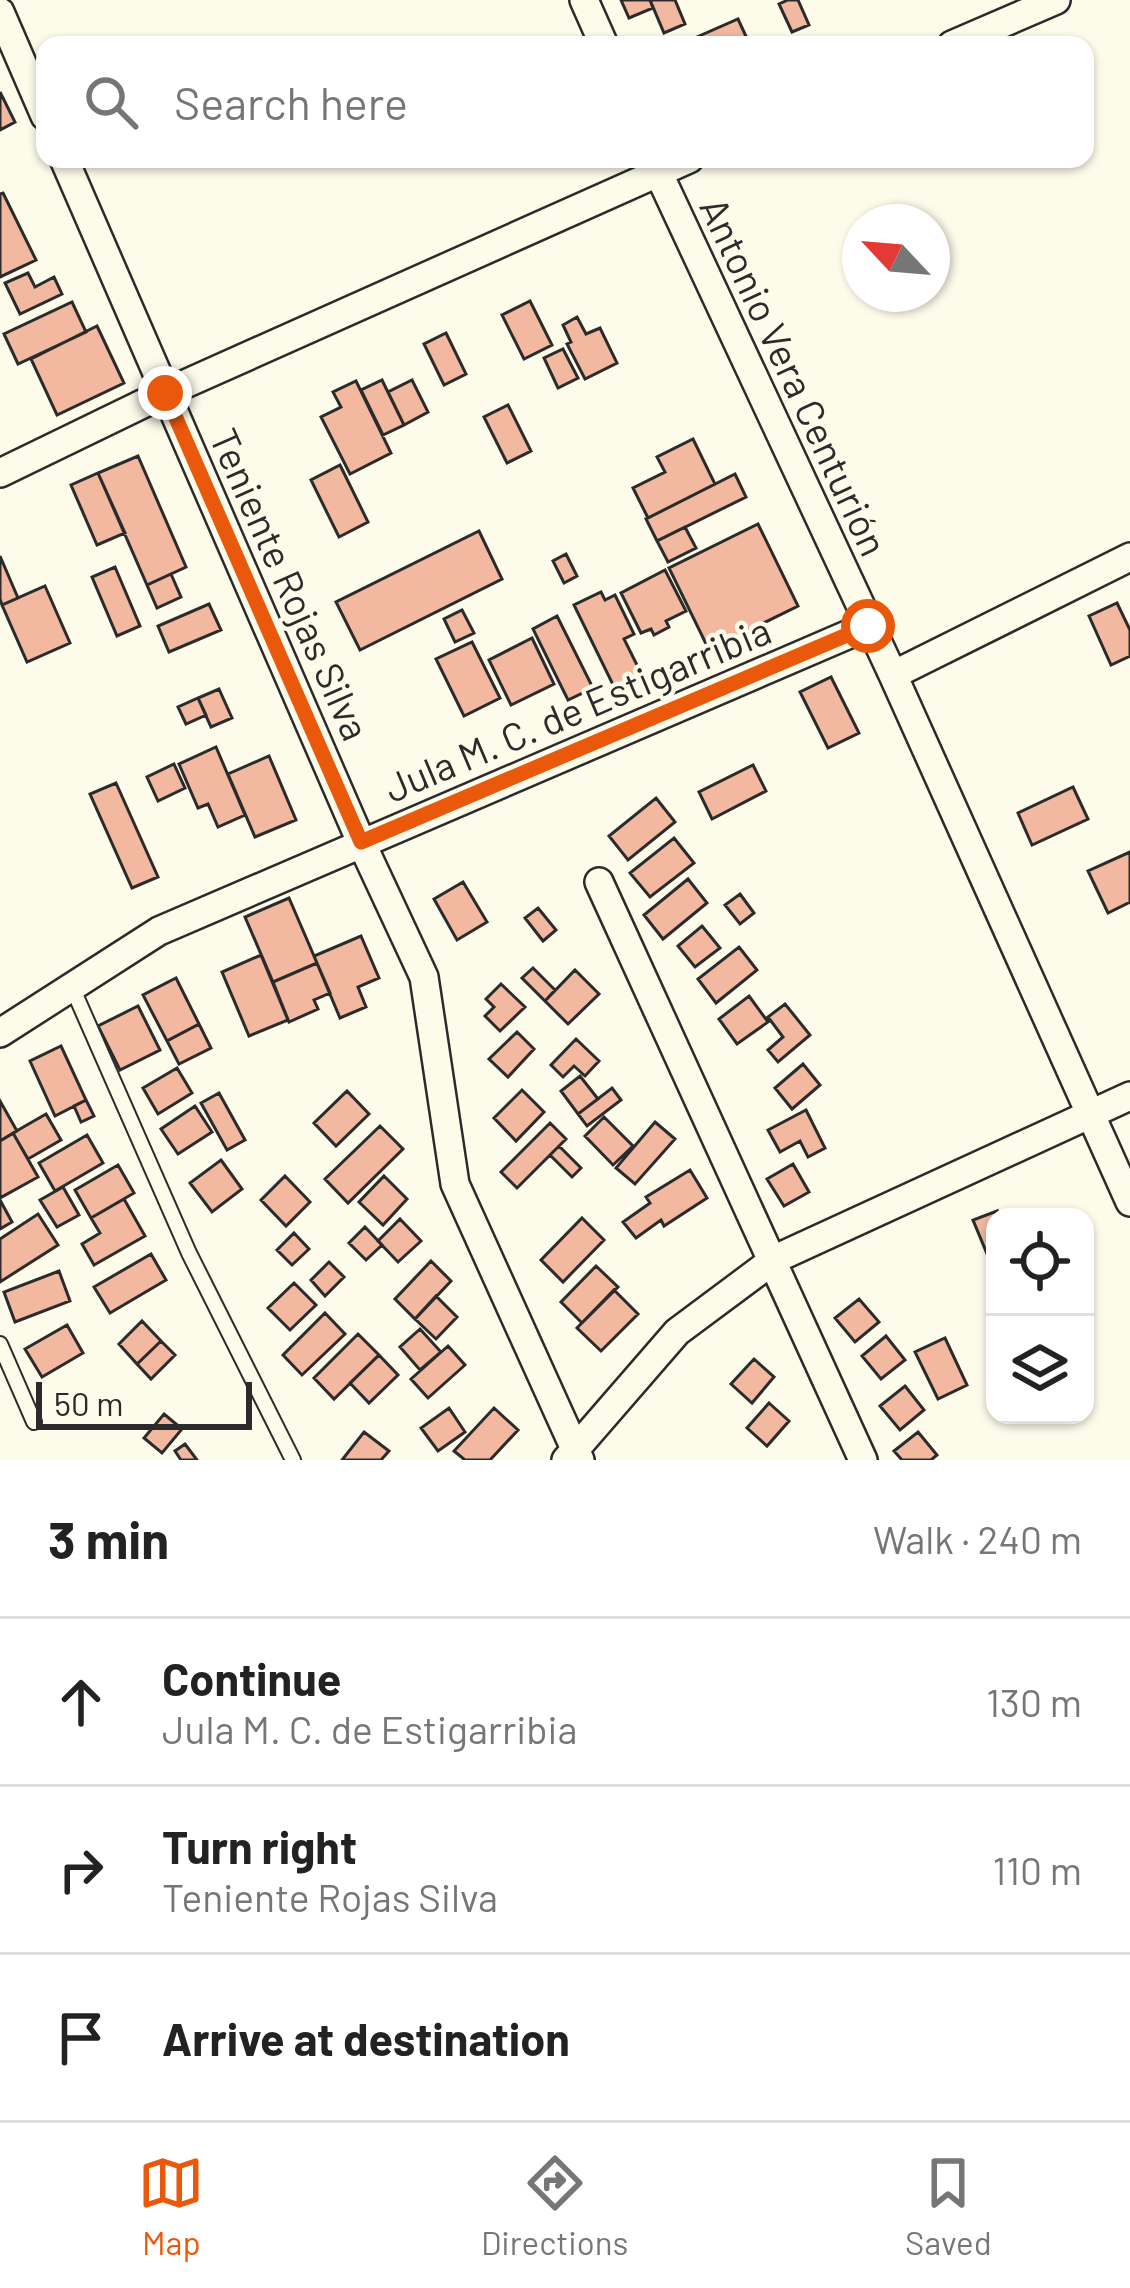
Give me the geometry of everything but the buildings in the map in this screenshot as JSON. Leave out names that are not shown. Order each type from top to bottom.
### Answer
[{"type":"street","points":[[584,0],[600,36]]},
{"type":"street","points":[[973,36],[1056,0]]},
{"type":"street","points":[[0,13],[36,95]]},
{"type":"street","name":"Teniente Rojas Silva","points":[[68,168],[424,977],[455,1184],[574,1457]]},
{"type":"street","points":[[0,473],[651,168]]},
{"type":"street","name":"Antonio Vera Centurión","points":[[656,168],[893,675],[1130,1202]]},
{"type":"street","points":[[893,675],[1130,557]]},
{"type":"street","name":"Jula M. C. de Estigarribia","points":[[0,1033],[159,931],[868,626]]},
{"type":"street","points":[[599,882],[863,1460]]},
{"type":"street","points":[[574,1457],[676,1332],[775,1259],[1130,1096]]},
{"type":"lane","points":[[72,987],[189,1253],[293,1460]]},
{"type":"lane","points":[[0,1344],[34,1422]]},
{"type":"route","points":[[165,393],[361,842],[868,626]]}]
